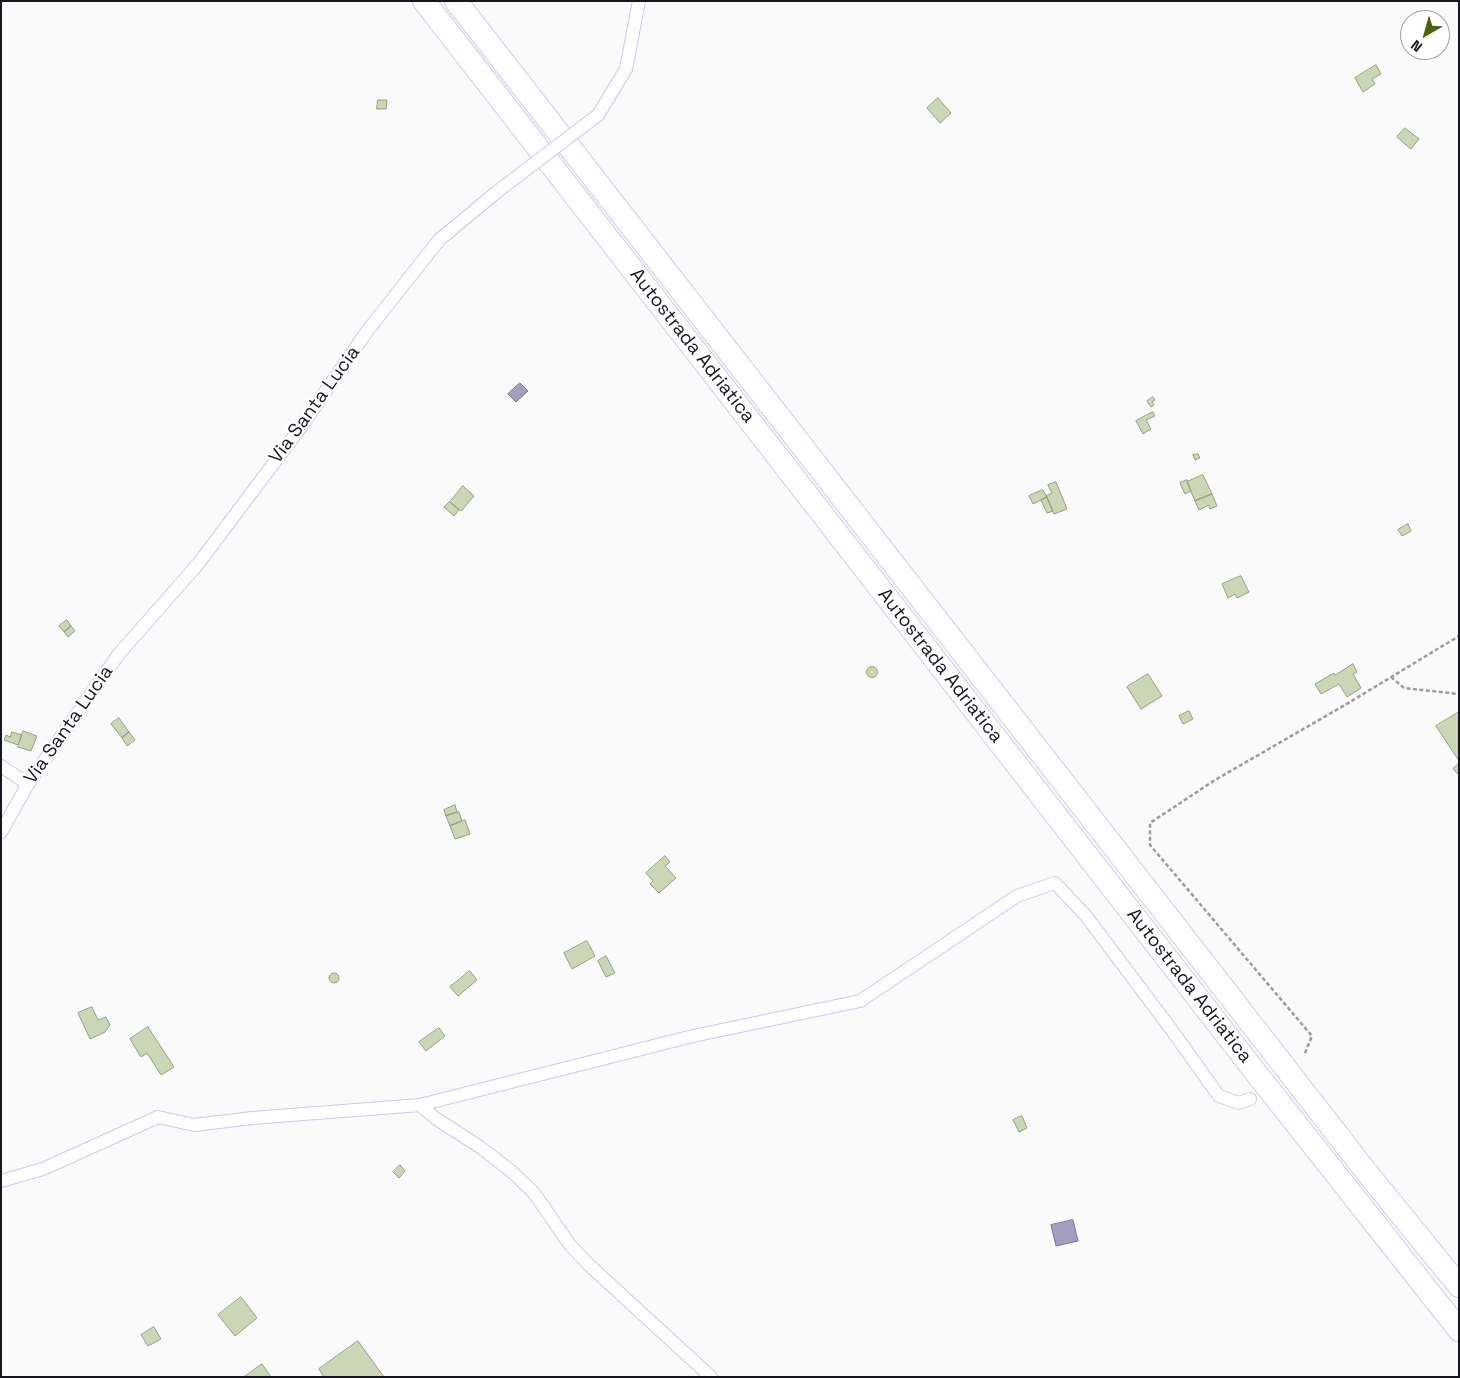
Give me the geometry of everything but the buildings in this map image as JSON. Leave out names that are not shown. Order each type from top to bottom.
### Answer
[{"type":"highway","name":"Autostrada Adriatica","points":[[424,1],[1253,1069],[1459,1330]]},
{"type":"highway","name":"Autostrada Adriatica","points":[[456,1],[1368,1174],[1459,1286]]},
{"type":"street","name":"Via Santa Lucia","points":[[1,832],[28,784],[118,654],[198,564],[301,427],[368,330],[439,240],[498,191],[598,115],[626,70],[639,1]]},
{"type":"street","points":[[1,766],[28,784]]},
{"type":"street","points":[[1,1181],[43,1169],[158,1117],[194,1125],[252,1118],[420,1105],[693,1036],[860,1000],[1017,896],[1055,883],[1086,916],[1219,1096],[1239,1103],[1250,1099]]},
{"type":"street","points":[[420,1105],[435,1118],[480,1147],[528,1187],[570,1245],[588,1264],[711,1377]]},
{"type":"path","points":[[1305,1053],[1312,1036],[1150,845],[1150,823],[1215,780],[1459,636]]},
{"type":"path","points":[[1391,677],[1404,688],[1459,694]]},
{"type":"shaded area","points":[[520,383],[528,391],[516,402],[508,394]]},
{"type":"shaded area","points":[[1073,1220],[1078,1241],[1056,1246],[1051,1225]]}]
